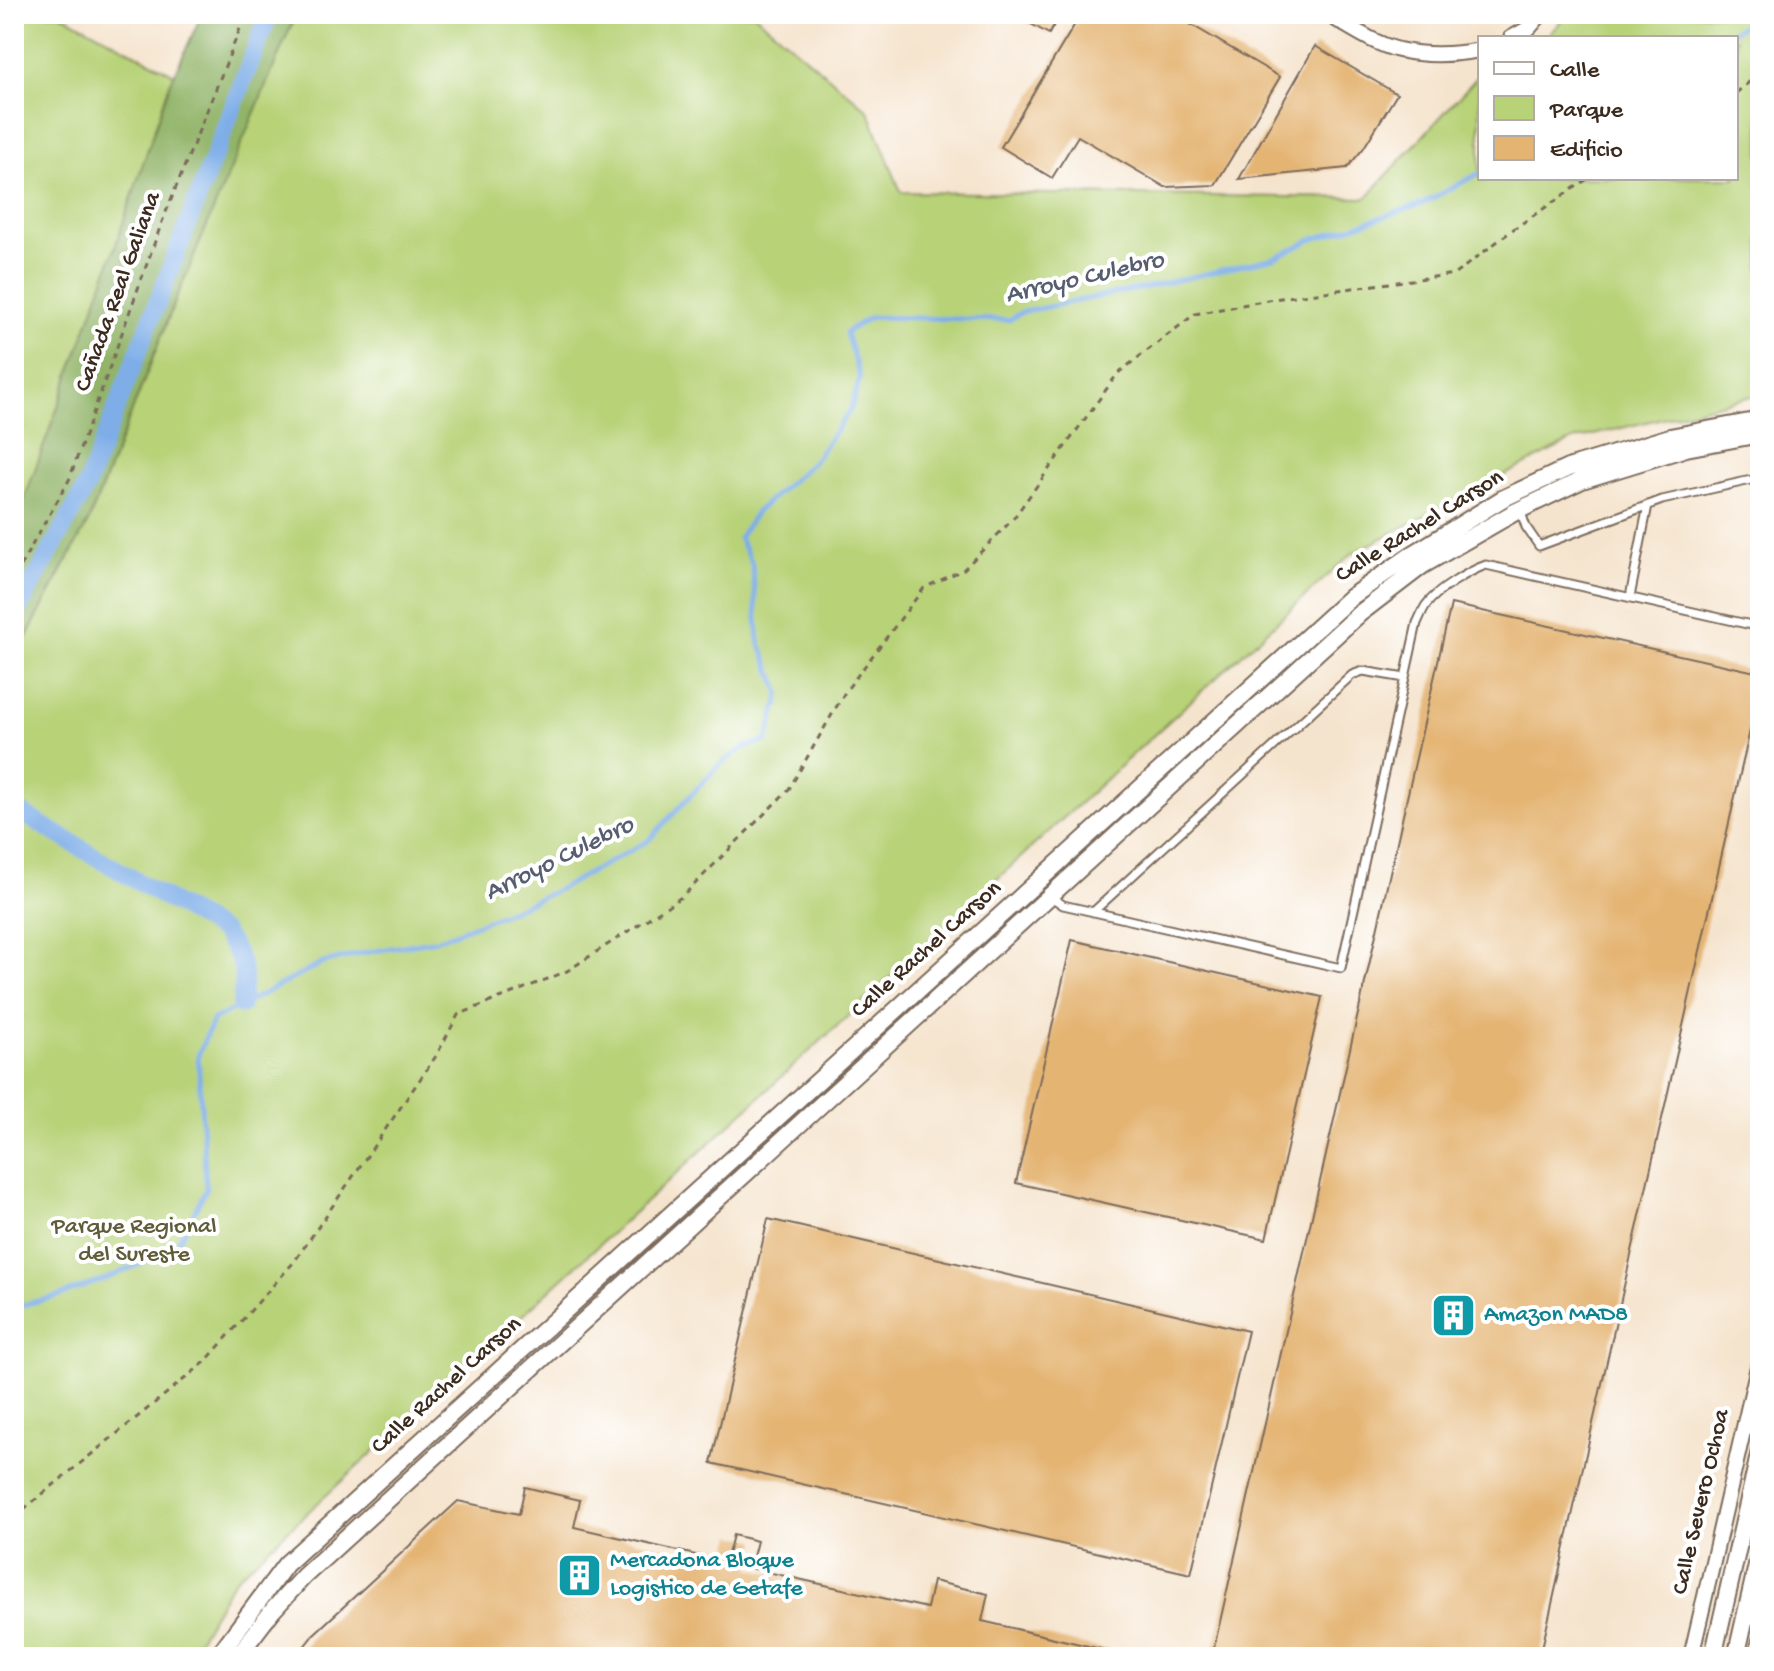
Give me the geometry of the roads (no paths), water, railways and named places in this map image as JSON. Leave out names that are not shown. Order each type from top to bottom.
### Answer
[{"type":"street","points":[[1327,14],[1398,50],[1424,54],[1478,50]]},
{"type":"street","points":[[1515,36],[1529,28],[1541,14]]},
{"type":"street","name":"Calle Rachel Carson","points":[[217,1657],[286,1564],[1351,597],[1502,499],[1568,468],[1670,437],[1760,420]]},
{"type":"street","name":"Calle Rachel Carson","points":[[237,1657],[304,1576],[1359,614],[1423,565],[1520,510],[1582,480],[1686,448],[1760,434]]},
{"type":"street","name":"Calle Severo Ochoa","points":[[1691,1657],[1760,1358]]},
{"type":"street","name":"Calle Severo Ochoa","points":[[1713,1657],[1760,1451]]},
{"type":"street","points":[[1736,1657],[1760,1552]]},
{"type":"street","points":[[1756,1657],[1760,1641]]},
{"type":"lane","points":[[1520,510],[1526,527],[1539,546],[1648,505],[1760,478]]},
{"type":"lane","points":[[1630,597],[1648,505]]},
{"type":"lane","points":[[1050,896],[1063,905],[1341,968],[1417,623],[1430,599],[1467,573],[1486,565],[1760,627]]},
{"type":"lane","points":[[1093,912],[1352,675],[1370,671],[1405,678]]},
{"type":"waterway","points":[[14,617],[86,487],[269,14]]},
{"type":"waterway","name":"Arroyo Culebro","points":[[1725,36],[1760,16]]},
{"type":"waterway","name":"Arroyo Culebro","points":[[14,1307],[58,1296],[108,1278],[175,1248],[206,1189],[198,1055],[213,1020],[323,963],[436,940],[560,889],[648,841],[719,765],[745,747],[767,741],[780,693],[759,641],[752,563],[739,538],[756,512],[814,461],[851,409],[860,378],[846,333],[852,328],[871,317],[1009,320],[1022,312],[1274,258],[1311,240],[1422,204],[1478,174]]},
{"type":"waterway","points":[[14,805],[20,812],[223,932],[242,966],[241,1005]]},
{"type":"place","name":"Amazon MAD8","points":[[1453,1315]]},
{"type":"place","name":"Mercadona Bloque Logistico de Getafe","points":[[579,1575]]},
{"type":"park label","name":"Parque Regional del Sureste","points":[[134,1241]]}]
